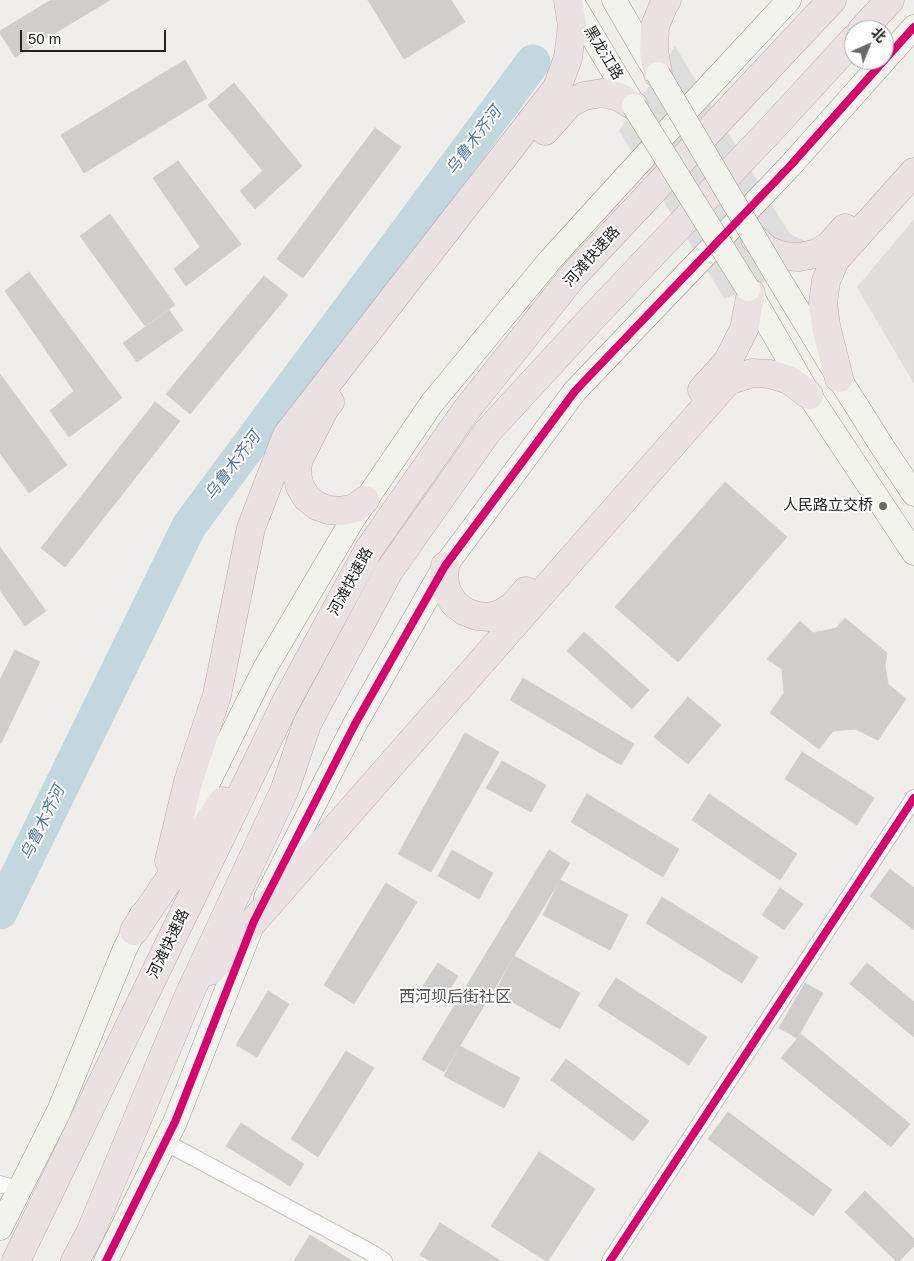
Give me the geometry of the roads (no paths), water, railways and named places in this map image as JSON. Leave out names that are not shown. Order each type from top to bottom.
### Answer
[{"type":"highway","points":[[169,861],[188,782],[217,695],[251,528],[287,435],[556,88],[568,58],[572,26],[570,0]]},
{"type":"highway","points":[[658,74],[654,50],[656,26],[667,0]]},
{"type":"highway","name":"河滩快速路","points":[[16,1261],[273,728],[368,549],[467,409],[573,276],[832,0]]},
{"type":"highway","points":[[871,20],[890,0]]},
{"type":"highway","name":"河滩快速路","points":[[75,1261],[90,1233],[189,995],[285,788],[307,724],[390,571],[488,431],[844,50]]},
{"type":"highway","points":[[365,500],[355,508],[342,511],[330,510],[317,506],[307,498],[300,487],[297,474],[298,461],[325,408],[557,116],[569,104],[584,96],[602,94],[619,97],[634,106]]},
{"type":"highway","points":[[755,239],[767,250],[782,256],[799,258],[815,254],[829,246],[914,154]]},
{"type":"highway","points":[[839,378],[822,304],[826,281],[835,260],[914,172]]},
{"type":"highway","points":[[445,566],[444,579],[447,592],[454,603],[464,611],[477,616],[490,617],[502,613],[513,606],[728,361],[744,329],[749,291]]},
{"type":"highway","points":[[189,995],[728,381],[752,373],[770,374],[789,380],[809,395]]},
{"type":"highway","points":[[134,931],[273,728]]},
{"type":"street","name":"黑龙江路","points":[[570,0],[749,291],[809,395],[914,553]]},
{"type":"street","points":[[614,0],[777,276],[839,378],[914,494]]},
{"type":"street","points":[[0,1228],[10,1187],[59,1111],[124,951],[265,668],[365,500],[432,403],[551,259],[789,0]]},
{"type":"street","points":[[106,1261],[175,1122],[254,921],[355,724],[445,566],[575,391],[790,166],[914,27]]},
{"type":"street","points":[[610,1261],[914,798]]},
{"type":"street","points":[[165,1142],[384,1261]]},
{"type":"waterway","name":"乌鲁木齐河","points":[[0,912],[189,526],[533,62]]},
{"type":"place","name":"人民路立交桥","points":[[883,506]]},
{"type":"district","name":"西河坝后街社区","points":[[455,998]]}]
